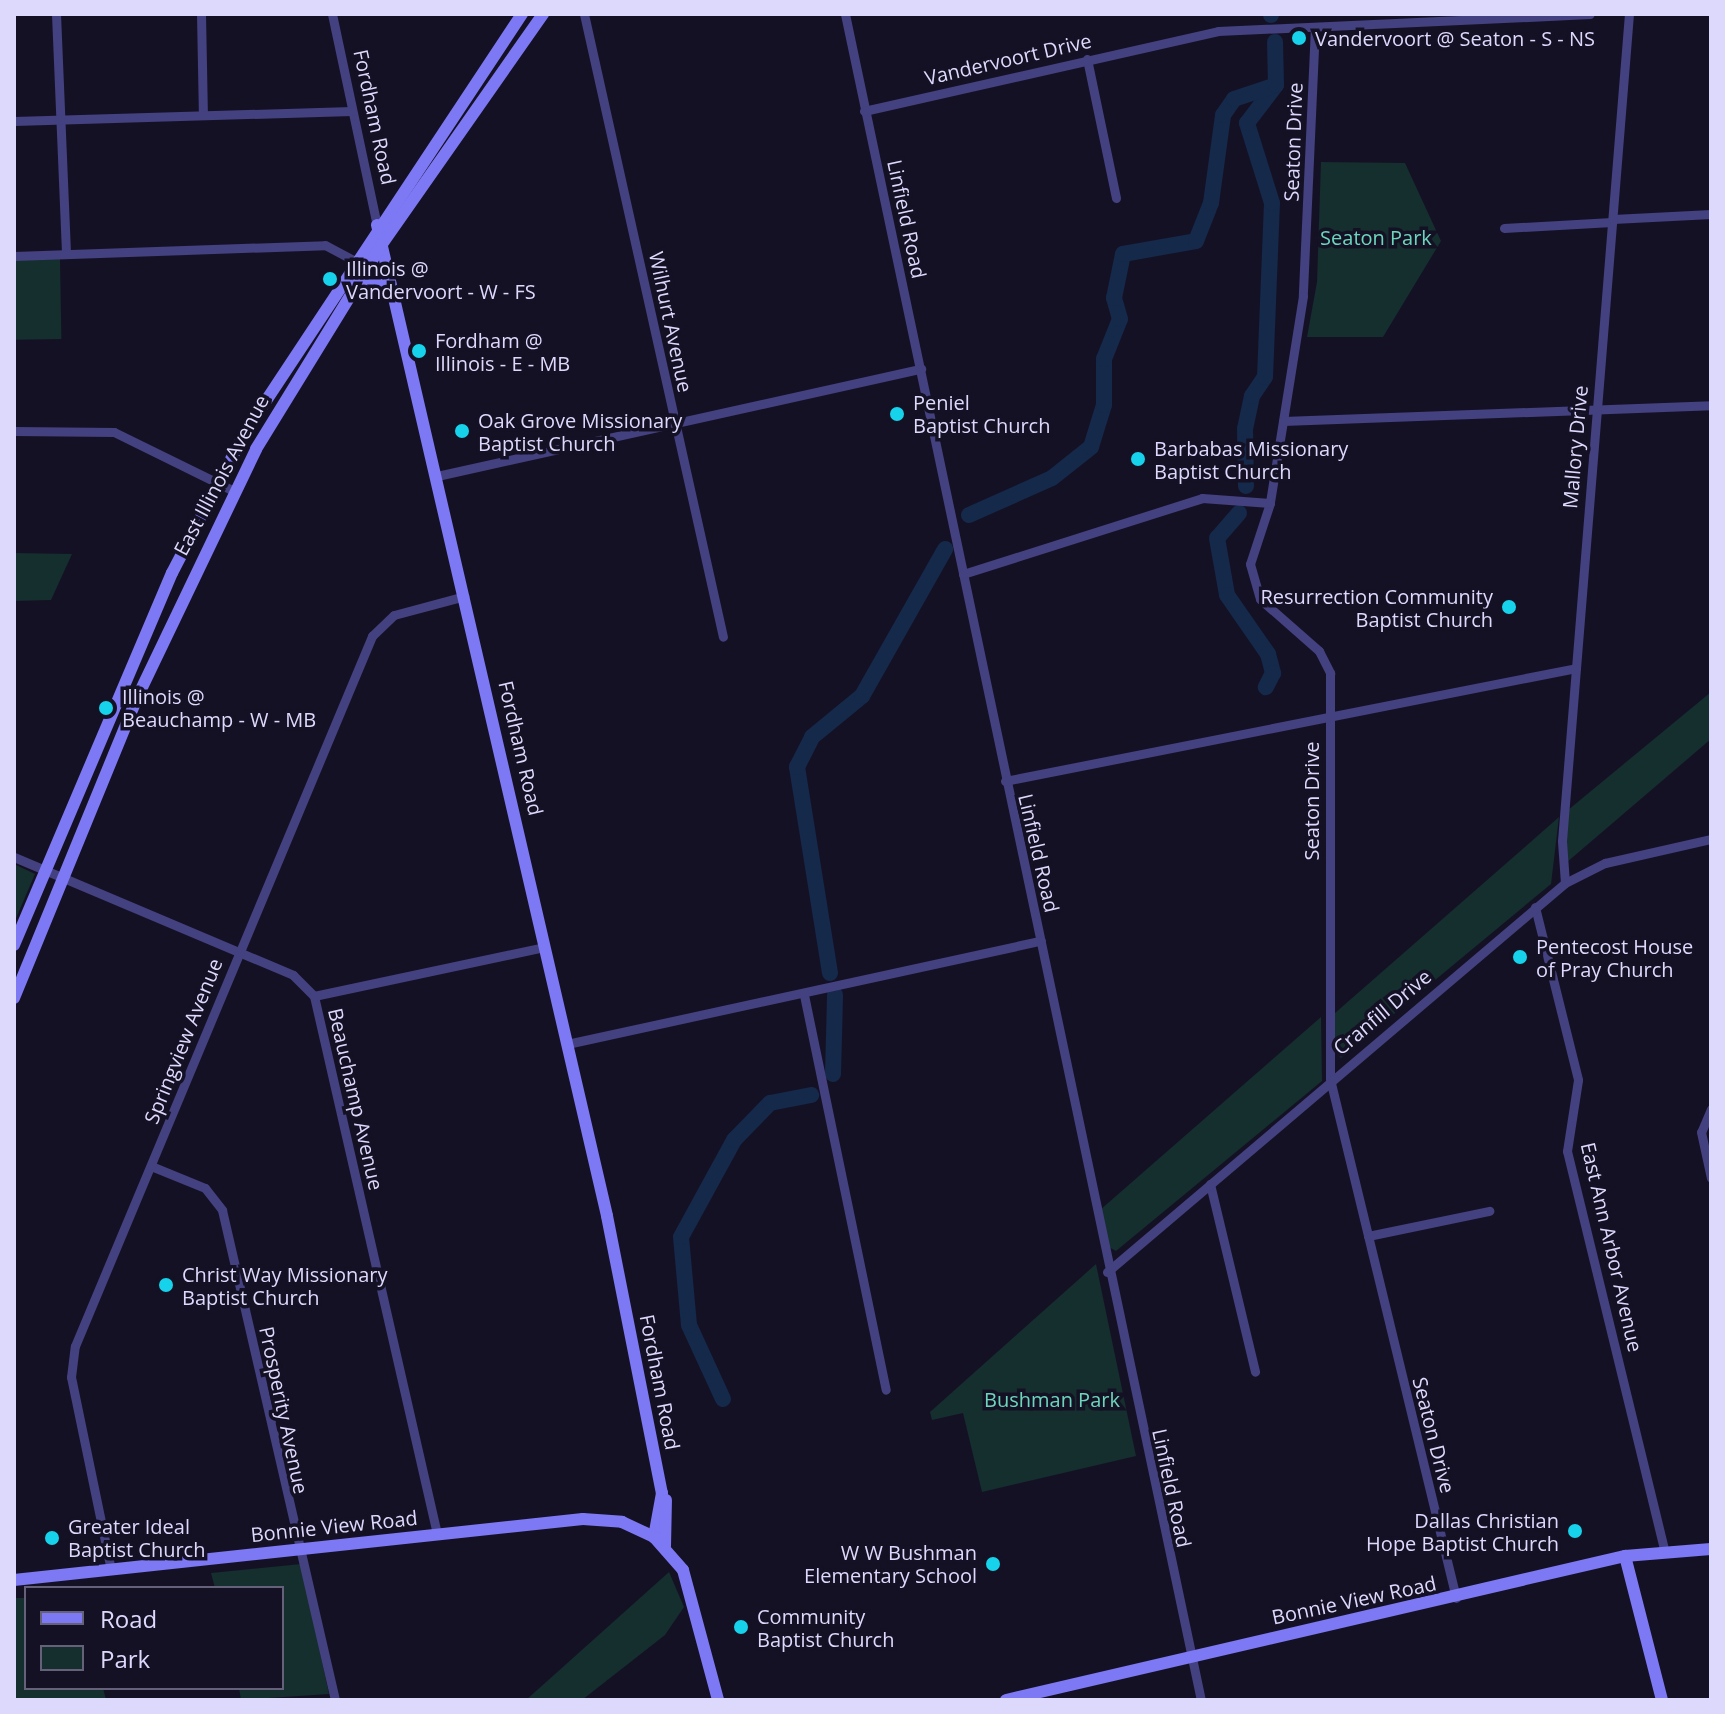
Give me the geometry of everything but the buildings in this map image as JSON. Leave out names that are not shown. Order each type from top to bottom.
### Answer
[{"type":"street","points":[[56,14],[66,254]]},
{"type":"street","points":[[201,14],[203,114]]},
{"type":"street","name":"Fordham Road","points":[[332,14],[377,225],[567,1044],[662,1493],[659,1542]]},
{"type":"street","name":"East Illinois Avenue","points":[[14,945],[219,481],[284,365],[522,14]]},
{"type":"street","name":"East Illinois Avenue","points":[[14,998],[63,878],[234,491],[298,374],[382,244],[543,14]]},
{"type":"street","name":"Wilhurt Avenue","points":[[584,14],[723,637]]},
{"type":"street","name":"Linfield Road","points":[[845,14],[1041,941],[1107,1272],[1201,1700]]},
{"type":"street","name":"Vandervoort Drive","points":[[864,111],[1195,34],[1421,18],[1590,14]]},
{"type":"street","name":"Mallory Drive","points":[[1565,883],[1576,668],[1629,14]]},
{"type":"street","name":"Seaton Drive","points":[[1315,27],[1307,266],[1270,503],[1250,564],[1253,586],[1319,651],[1330,673],[1330,1079],[1456,1598]]},
{"type":"street","points":[[1087,59],[1116,198]]},
{"type":"street","points":[[14,121],[352,111]]},
{"type":"street","points":[[1504,228],[1711,214]]},
{"type":"street","points":[[14,256],[325,245],[353,260]]},
{"type":"street","points":[[355,286],[370,281],[393,290]]},
{"type":"street","points":[[284,365],[298,374]]},
{"type":"street","points":[[437,476],[921,369]]},
{"type":"street","points":[[1283,421],[1711,405]]},
{"type":"street","points":[[14,431],[114,432],[234,491]]},
{"type":"street","points":[[963,574],[1202,498],[1270,503]]},
{"type":"street","name":"Springview Avenue","points":[[111,1570],[72,1361],[239,951],[372,636],[394,615],[465,596]]},
{"type":"street","points":[[1005,781],[1576,668]]},
{"type":"street","name":"Cranfill Drive","points":[[1107,1272],[1330,1079],[1565,883],[1605,863],[1711,839]]},
{"type":"street","name":"Beauchamp Avenue","points":[[14,857],[293,975],[314,996],[437,1534]]},
{"type":"street","name":"East Ann Arbor Avenue","points":[[1535,907],[1580,1090],[1567,1151],[1664,1550]]},
{"type":"street","points":[[567,1044],[804,995],[1041,941]]},
{"type":"street","points":[[314,996],[544,947]]},
{"type":"street","points":[[804,995],[886,1390]]},
{"type":"street","points":[[1707,1113],[1711,1178]]},
{"type":"street","name":"Prosperity Avenue","points":[[151,1166],[205,1188],[222,1210],[335,1700]]},
{"type":"street","points":[[1210,1184],[1255,1372]]},
{"type":"street","points":[[1368,1236],[1489,1211]]},
{"type":"street","name":"Bonnie View Road","points":[[14,1580],[593,1519],[659,1542]]},
{"type":"street","points":[[659,1542],[691,1589],[718,1700]]},
{"type":"street","name":"Bonnie View Road","points":[[1006,1700],[1456,1598],[1625,1556],[1664,1550],[1711,1549]]},
{"type":"street","points":[[1625,1556],[1662,1700]]},
{"type":"green space","name":"Seaton Park","points":[[1321,162],[1405,163],[1441,241],[1383,337],[1307,337],[1317,282]]},
{"type":"green space","points":[[60,259],[61,339],[15,340],[14,260]]},
{"type":"green space","points":[[14,553],[72,554],[51,600],[14,601]]},
{"type":"green space","points":[[1711,692],[1711,739],[1566,863],[1568,810]]},
{"type":"green space","points":[[1559,817],[1551,884],[1341,1058],[1334,1051],[1335,1013]]},
{"type":"green space","points":[[14,864],[35,874],[14,923]]},
{"type":"green space","points":[[1321,1017],[1322,1081],[1116,1251],[1107,1246],[1100,1210]]},
{"type":"green space","name":"Bushman Park","points":[[1096,1264],[1136,1456],[982,1492],[963,1413],[932,1420],[930,1412]]},
{"type":"green space","points":[[301,1564],[329,1694],[241,1700],[239,1690],[284,1690],[284,1586],[214,1586],[211,1573]]},
{"type":"green space","points":[[669,1572],[684,1607],[665,1635],[582,1700],[526,1700]]},
{"type":"green space","points":[[14,1598],[24,1598],[24,1690],[104,1690],[106,1700],[14,1700]]},
{"type":"waterway","points":[[969,515],[1052,478],[1091,447],[1104,405],[1104,359],[1120,319],[1114,298],[1123,254],[1196,241],[1211,203],[1223,115],[1234,99],[1276,85],[1275,42]]},
{"type":"waterway","points":[[1246,486],[1245,429],[1252,396],[1265,377],[1272,203],[1247,123],[1276,85]]},
{"type":"waterway","points":[[1239,513],[1217,538],[1227,595],[1268,654],[1273,673],[1266,687]]},
{"type":"waterway","points":[[830,973],[797,767],[812,737],[862,696],[945,549]]},
{"type":"waterway","points":[[833,1074],[835,995]]},
{"type":"waterway","points":[[723,1399],[689,1325],[681,1237],[734,1140],[770,1103],[811,1095]]},
{"type":"place","name":"Vandervoort @ Seaton - S - NS","points":[[1299,38]]},
{"type":"place","name":"Illinois @ Vandervoort - W - FS","points":[[330,279]]},
{"type":"place","name":"Fordham @ Illinois - E - MB","points":[[419,351]]},
{"type":"place","name":"Peniel Baptist Church","points":[[897,414]]},
{"type":"place","name":"Oak Grove Missionary Baptist Church","points":[[462,431]]},
{"type":"place","name":"Barbabas Missionary Baptist Church","points":[[1138,459]]},
{"type":"place","name":"Resurrection Community Baptist Church","points":[[1509,607]]},
{"type":"place","name":"Illinois @ Beauchamp - W - MB","points":[[106,708]]},
{"type":"place","name":"Pentecost House of Pray Church","points":[[1520,957]]},
{"type":"place","name":"Christ Way Missionary Baptist Church","points":[[166,1285]]},
{"type":"place","name":"Dallas Christian Hope Baptist Church","points":[[1575,1531]]},
{"type":"place","name":"Greater Ideal Baptist Church","points":[[52,1538]]},
{"type":"place","name":"W W Bushman Elementary School","points":[[993,1564]]},
{"type":"place","name":"Community Baptist Church","points":[[741,1627]]}]
